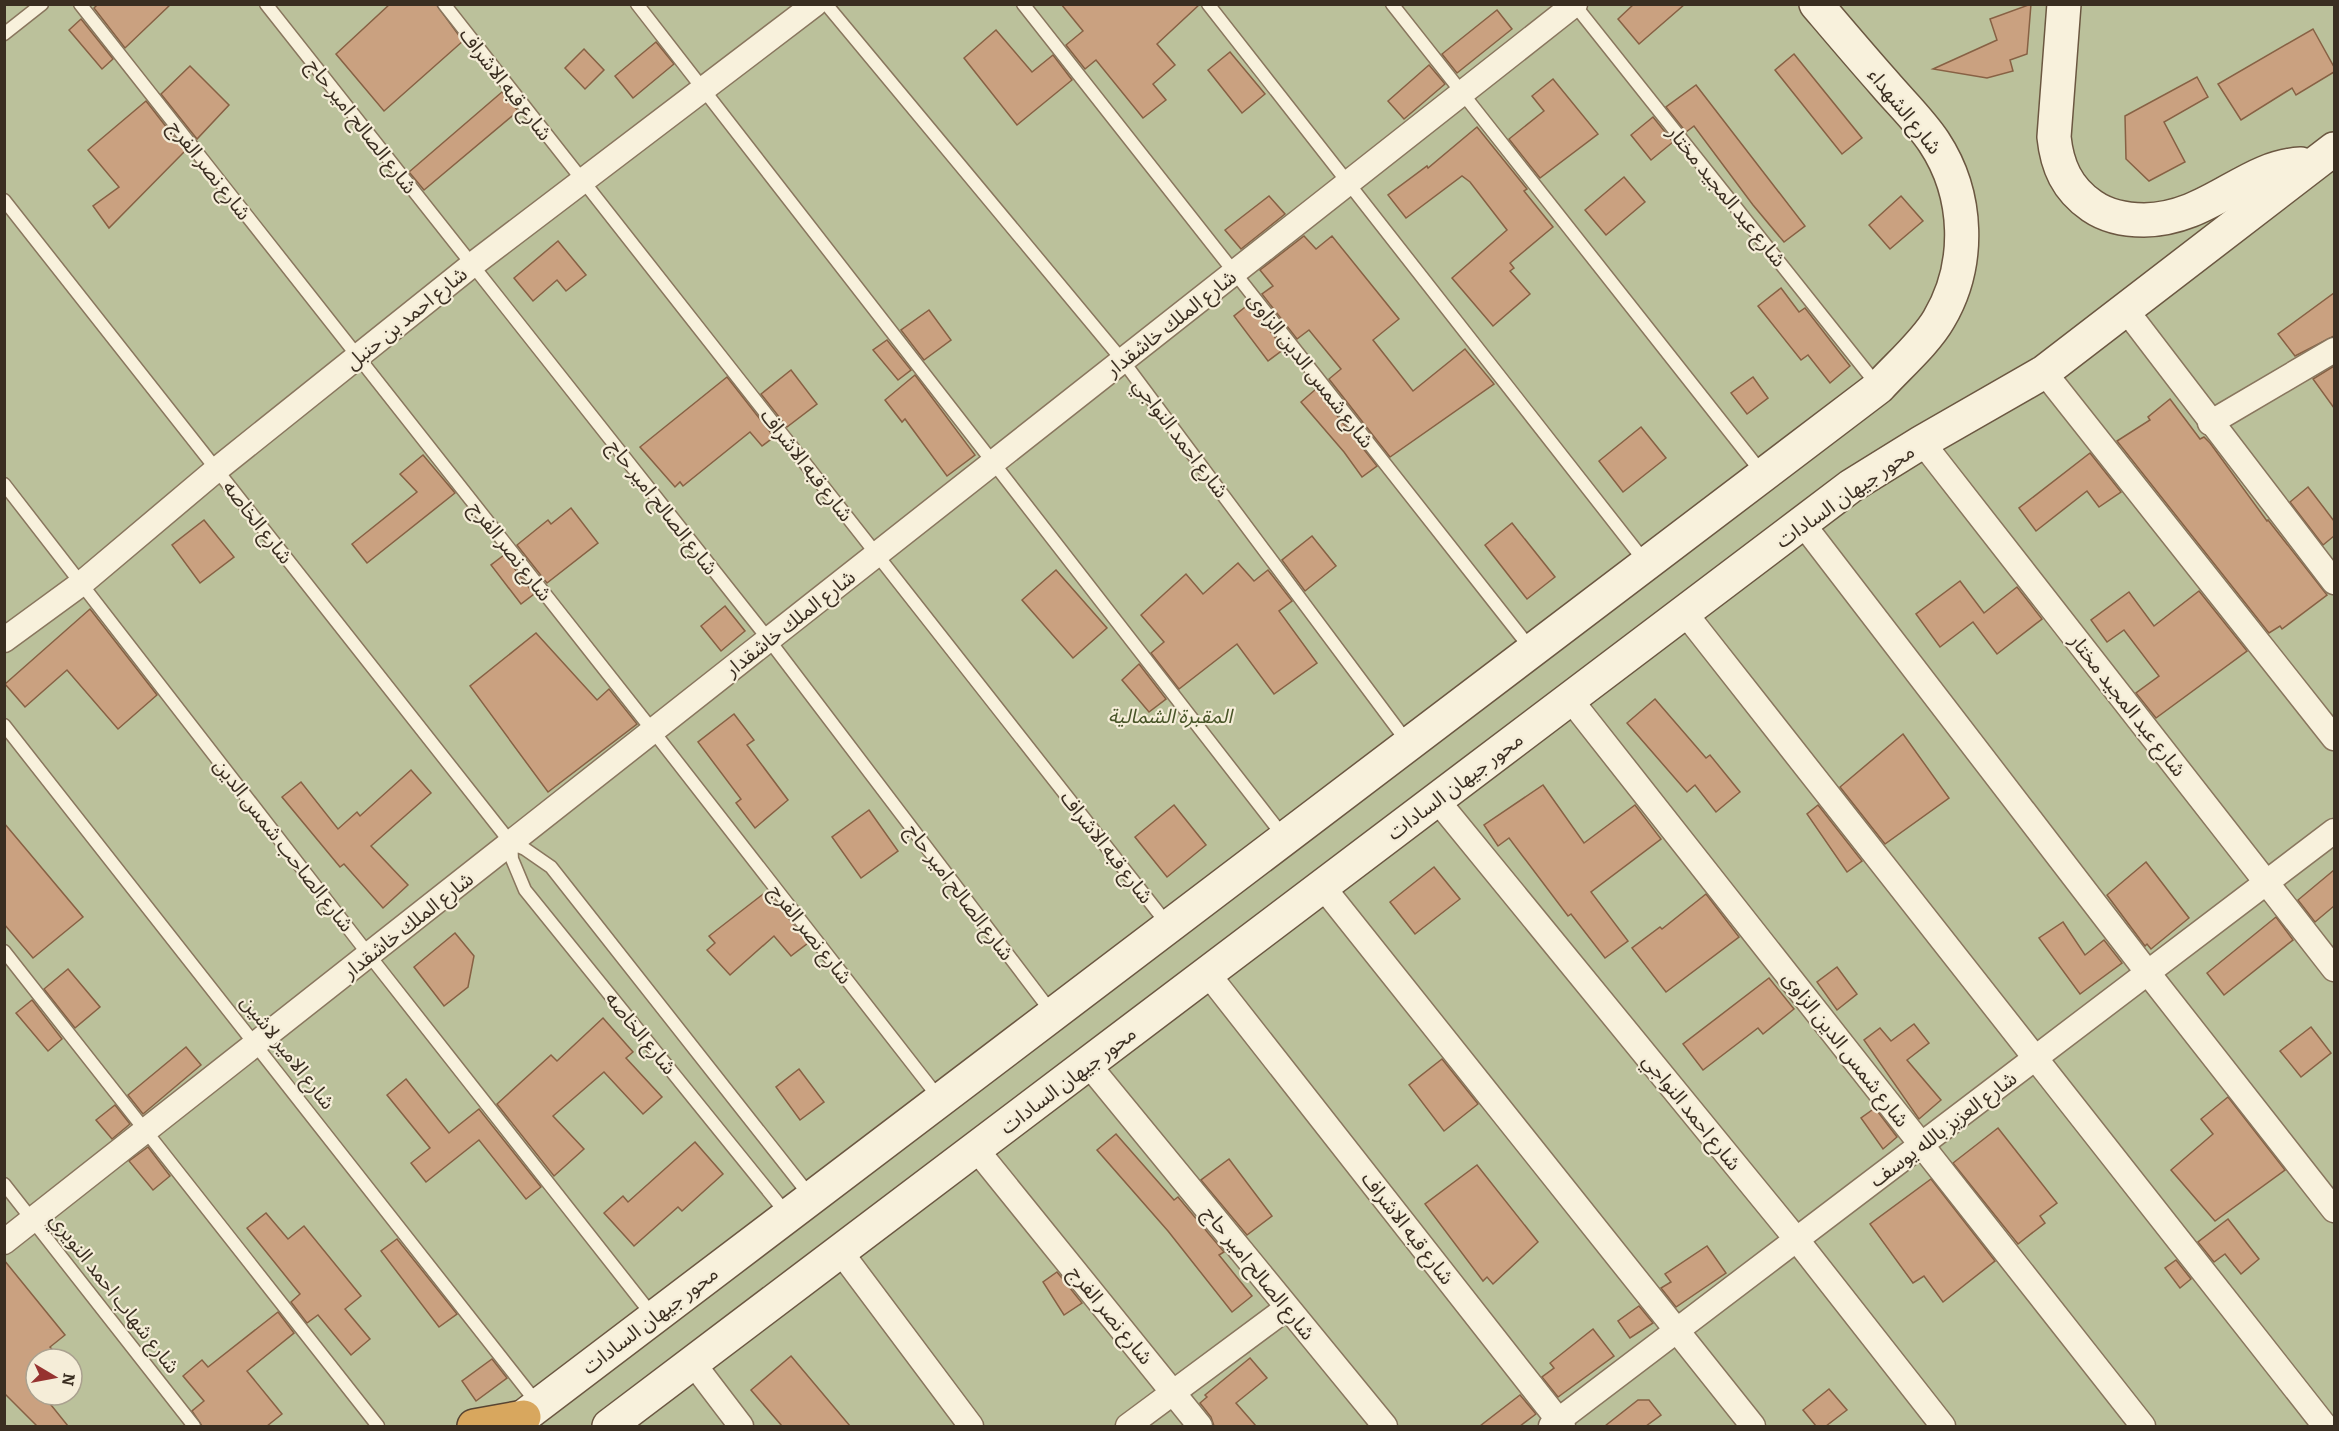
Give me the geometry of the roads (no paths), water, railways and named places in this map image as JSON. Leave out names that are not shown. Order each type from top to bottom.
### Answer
[{"type":"highway","points":[[474,1426],[525,1416]]},
{"type":"main road","name":"شارع الشهداء","points":[[1816,4],[1934,142],[1956,188],[1961,213],[1962,241],[1959,269],[1951,296],[1938,321],[1879,387]]},
{"type":"main road","points":[[2064,4],[2054,137],[2056,155],[2071,187],[2099,211],[2134,220],[2158,220],[2181,215],[2204,207],[2268,172],[2323,156]]},
{"type":"main road","name":"محور جيهان السادات","points":[[609,1426],[1851,486],[2044,372],[2323,156]]},
{"type":"main road","name":"محور جيهان السادات","points":[[525,1416],[1879,387]]},
{"type":"street","name":"شارع احمد بن حنبل","points":[[4,640],[82,583],[216,470],[472,265],[815,4]]},
{"type":"street","name":"شارع الملك خاشقدار","points":[[4,1242],[1574,4]]},
{"type":"street","points":[[2126,310],[2210,423],[2329,566]]},
{"type":"street","points":[[2210,423],[2334,350]]},
{"type":"street","points":[[2044,372],[2334,738]]},
{"type":"street","name":"شارع عبد المجيد مختار","points":[[1922,442],[2334,969]]},
{"type":"street","points":[[1803,524],[2148,973],[2334,1210]]},
{"type":"street","points":[[1685,613],[2325,1426]]},
{"type":"street","name":"شارع شمس الدين الزاوى","points":[[1570,699],[2143,1426]]},
{"type":"street","name":"شارع احمد النواجي","points":[[1437,800],[1797,1240],[1943,1426]]},
{"type":"street","name":"شارع العزيز بالله يوسف","points":[[1558,1424],[1678,1330],[2334,831]]},
{"type":"street","points":[[1323,886],[1754,1426]]},
{"type":"street","name":"شارع قبه الاشراف","points":[[1208,974],[1558,1424]]},
{"type":"street","name":"شارع الصالح امير حاج","points":[[1088,1064],[1385,1426]]},
{"type":"street","name":"شارع نصر الفرج","points":[[976,1149],[1200,1426]]},
{"type":"street","points":[[840,1251],[971,1426]]},
{"type":"street","points":[[1128,1426],[1287,1308]]},
{"type":"street","points":[[693,1364],[741,1426]]},
{"type":"lane","points":[[4,34],[42,4]]},
{"type":"lane","name":"شارع نصر الفرج","points":[[80,4],[654,731],[940,1100]]},
{"type":"lane","name":"شارع الصالح امير حاج","points":[[266,4],[769,640],[1054,1014]]},
{"type":"lane","name":"شارع قبه الاشراف","points":[[444,4],[1169,926]]},
{"type":"lane","points":[[637,4],[1285,838]]},
{"type":"lane","name":"شارع احمد النواجي","points":[[826,4],[1123,361],[1408,743]]},
{"type":"lane","name":"شارع شمس الدين الزاوى","points":[[1023,4],[1532,651]]},
{"type":"lane","points":[[1208,4],[1647,564]]},
{"type":"lane","points":[[1392,4],[1763,475]]},
{"type":"lane","name":"شارع عبد المجيد مختار","points":[[1574,4],[1879,387]]},
{"type":"lane","name":"شارع الخاصه","points":[[4,200],[511,843],[525,849],[551,867],[800,1207]]},
{"type":"lane","name":"شارع الصاحب شمس الدين","points":[[4,484],[369,955],[655,1317]]},
{"type":"lane","name":"شارع الامير لاشين","points":[[4,725],[256,1044],[525,1416]]},
{"type":"lane","name":"شارع الخاصه","points":[[511,843],[512,860],[525,890],[800,1207]]},
{"type":"lane","points":[[4,951],[378,1426]]},
{"type":"lane","name":"شارع شهاب احمد النويري","points":[[4,1184],[194,1426]]},
{"type":"park label","name":"المقبرة الشمالية","points":[[1170,716]]}]
